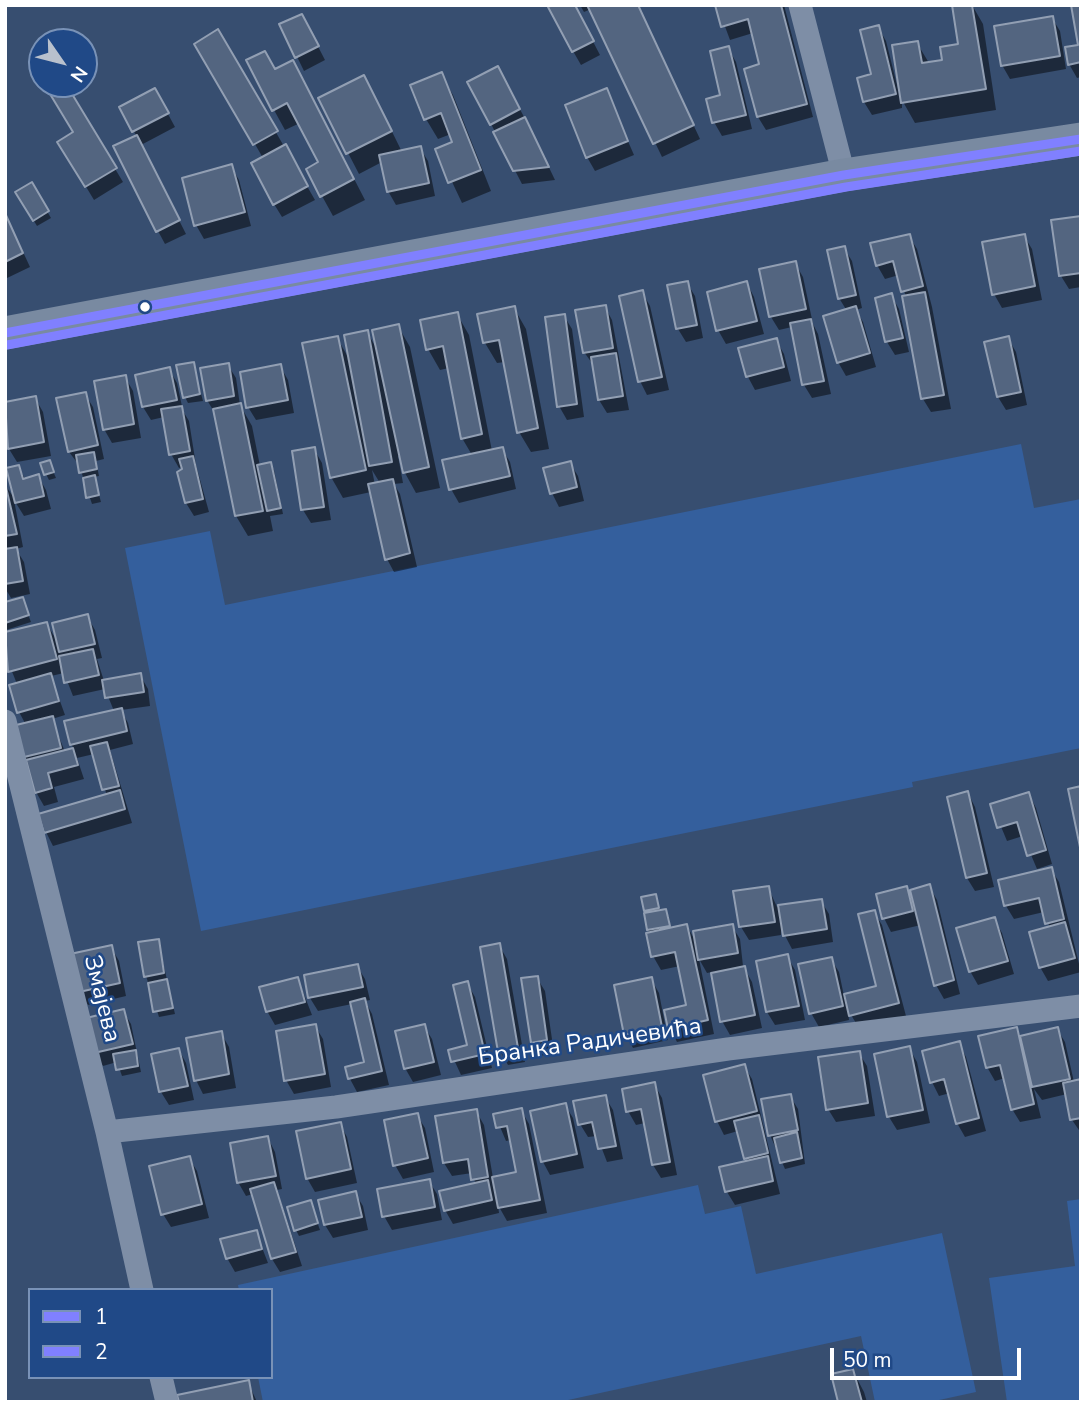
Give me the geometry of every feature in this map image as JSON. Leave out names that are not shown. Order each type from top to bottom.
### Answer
[{"type":"main road","points":[[5,333],[844,175],[1081,139]]},
{"type":"street","points":[[800,5],[844,175]]},
{"type":"street","name":"Змајева","points":[[5,721],[107,1132],[142,1288]]},
{"type":"street","name":"Бранка Радичевића","points":[[107,1132],[336,1107],[729,1049],[1081,1006]]},
{"type":"street","points":[[161,1379],[167,1402]]},
{"type":"shaded area","points":[[1021,444],[1034,508],[1081,499],[1081,748],[912,782],[913,787],[201,931],[125,548],[210,531],[225,605]]},
{"type":"shaded area","points":[[698,1185],[705,1214],[741,1206],[756,1274],[942,1233],[976,1392],[930,1402],[875,1402],[861,1336],[559,1402],[263,1402],[258,1379],[273,1379],[273,1288],[239,1288],[238,1285]]},
{"type":"shaded area","points":[[1081,1199],[1081,1402],[1007,1402],[989,1278],[1075,1266],[1067,1201]]},
{"type":"building","points":[[575,5],[594,41],[572,52],[548,7]]},
{"type":"building","points":[[587,5],[638,5],[694,125],[653,144]]},
{"type":"building","points":[[715,5],[781,5],[807,104],[757,117],[744,69],[759,64],[748,19],[721,27]]},
{"type":"building","points":[[952,5],[972,5],[986,89],[901,103],[892,45],[918,41],[922,63],[942,60],[940,47],[958,44]]},
{"type":"building","points":[[1071,5],[1081,5],[1081,62],[1068,65],[1065,47],[1078,45]]},
{"type":"building","points":[[302,14],[319,46],[295,58],[279,24]]},
{"type":"building","points":[[1053,16],[1060,56],[1001,66],[994,26]]},
{"type":"building","points":[[879,25],[896,94],[863,102],[857,78],[871,74],[860,30]]},
{"type":"building","points":[[218,29],[278,131],[253,145],[194,44]]},
{"type":"building","points":[[729,46],[746,115],[712,123],[706,99],[720,95],[710,51]]},
{"type":"building","points":[[265,51],[275,69],[293,60],[354,179],[320,197],[306,169],[318,162],[287,103],[272,111],[246,60]]},
{"type":"building","points":[[498,66],[520,109],[490,125],[467,82]]},
{"type":"building","points":[[442,72],[481,170],[448,183],[435,149],[452,142],[441,113],[424,120],[410,85]]},
{"type":"building","points":[[364,75],[392,131],[346,154],[318,98]]},
{"type":"building","points":[[155,88],[169,113],[132,132],[119,107]]},
{"type":"building","points":[[607,88],[628,141],[586,158],[565,105]]},
{"type":"building","points":[[52,98],[74,98],[117,168],[85,187],[57,142],[73,132]]},
{"type":"building","points":[[525,117],[549,167],[513,171],[493,132]]},
{"type":"building","points":[[137,135],[180,220],[156,232],[113,146]]},
{"type":"building","points":[[286,144],[308,186],[273,205],[251,163]]},
{"type":"building","points":[[421,146],[429,183],[387,192],[379,155]]},
{"type":"building","points":[[232,164],[245,212],[194,226],[182,178]]},
{"type":"building","points":[[32,182],[49,211],[33,221],[15,192]]},
{"type":"building","points":[[5,213],[23,253],[5,262]]},
{"type":"building","points":[[1081,216],[1081,273],[1059,276],[1051,220]]},
{"type":"building","points":[[910,234],[923,286],[901,292],[893,261],[876,266],[870,243]]},
{"type":"building","points":[[1025,234],[1035,286],[992,295],[982,242]]},
{"type":"building","points":[[845,246],[856,295],[838,299],[827,250]]},
{"type":"building","points":[[796,261],[806,309],[769,317],[759,269]]},
{"type":"building","points":[[688,281],[697,325],[676,329],[667,285]]},
{"type":"building","points":[[747,281],[757,321],[716,331],[707,292]]},
{"type":"building","points":[[643,290],[662,377],[638,382],[619,296]]},
{"type":"building","points":[[925,292],[944,395],[921,399],[902,296]]},
{"type":"building","points":[[892,293],[903,338],[885,342],[875,298]]},
{"type":"building","points":[[606,305],[613,348],[583,353],[575,310]]},
{"type":"building","points":[[515,306],[538,428],[517,433],[499,340],[483,343],[477,314]]},
{"type":"building","points":[[856,306],[870,353],[837,363],[823,316]]},
{"type":"building","points":[[458,312],[482,434],[461,439],[443,346],[426,350],[420,320]]},
{"type":"building","points":[[565,314],[577,404],[557,407],[545,317]]},
{"type":"building","points":[[811,319],[824,381],[802,385],[790,323]]},
{"type":"building","points":[[399,324],[429,467],[403,473],[372,330]]},
{"type":"building","points":[[368,330],[392,462],[369,466],[344,335]]},
{"type":"building","points":[[338,336],[366,470],[330,478],[302,343]]},
{"type":"building","points":[[1009,336],[1021,392],[997,397],[984,342]]},
{"type":"building","points":[[777,338],[784,367],[746,377],[738,348]]},
{"type":"building","points":[[616,353],[623,396],[598,400],[591,357]]},
{"type":"building","points":[[194,362],[200,394],[183,398],[176,365]]},
{"type":"building","points":[[229,363],[234,396],[206,401],[200,368]]},
{"type":"building","points":[[281,364],[288,400],[246,408],[240,372]]},
{"type":"building","points":[[170,367],[177,400],[142,407],[135,375]]},
{"type":"building","points":[[126,375],[134,424],[103,430],[94,381]]},
{"type":"building","points":[[86,392],[98,445],[68,452],[56,398]]},
{"type":"building","points":[[36,396],[44,442],[8,449],[5,402]]},
{"type":"building","points":[[241,403],[263,511],[235,516],[213,409]]},
{"type":"building","points":[[182,406],[190,451],[169,455],[161,409]]},
{"type":"building","points":[[315,447],[324,507],[301,510],[292,451]]},
{"type":"building","points":[[503,447],[510,476],[449,490],[442,460]]},
{"type":"building","points":[[94,452],[97,469],[79,473],[76,455]]},
{"type":"building","points":[[193,456],[203,499],[185,503],[177,472],[182,469],[179,459]]},
{"type":"building","points":[[50,460],[54,472],[44,475],[40,463]]},
{"type":"building","points":[[571,461],[577,487],[550,494],[543,468]]},
{"type":"building","points":[[271,462],[281,508],[267,511],[257,465]]},
{"type":"building","points":[[19,465],[23,479],[39,474],[44,496],[15,503],[6,468]]},
{"type":"building","points":[[95,475],[99,495],[86,498],[83,478]]},
{"type":"building","points":[[393,479],[410,553],[385,560],[368,484]]},
{"type":"building","points":[[5,483],[17,534],[5,536]]},
{"type":"building","points":[[17,547],[23,581],[5,584],[5,549]]},
{"type":"building","points":[[23,597],[29,615],[5,623],[5,602]]},
{"type":"building","points":[[88,614],[95,644],[59,652],[52,623]]},
{"type":"building","points":[[47,622],[57,659],[8,672],[5,632]]},
{"type":"building","points":[[93,649],[99,675],[64,683],[59,656]]},
{"type":"building","points":[[51,673],[59,701],[17,713],[9,685]]},
{"type":"building","points":[[141,673],[144,692],[105,698],[102,680]]},
{"type":"building","points":[[122,708],[127,731],[70,745],[64,721]]},
{"type":"building","points":[[53,716],[61,748],[20,758],[12,726]]},
{"type":"building","points":[[107,742],[119,786],[102,790],[90,746]]},
{"type":"building","points":[[73,748],[78,765],[48,773],[52,788],[35,793],[26,760]]},
{"type":"building","points":[[1081,786],[1081,852],[1068,789]]},
{"type":"building","points":[[120,790],[125,809],[44,833],[38,814]]},
{"type":"building","points":[[968,791],[987,873],[966,878],[947,797]]},
{"type":"building","points":[[1029,792],[1046,850],[1027,856],[1017,822],[997,828],[990,804]]},
{"type":"building","points":[[1052,867],[1064,919],[1045,924],[1039,898],[1004,906],[998,880]]},
{"type":"building","points":[[930,884],[954,980],[934,986],[910,890]]},
{"type":"building","points":[[769,886],[775,922],[739,927],[733,891]]},
{"type":"building","points":[[907,886],[913,911],[882,919],[876,894]]},
{"type":"building","points":[[656,894],[659,908],[644,911],[641,897]]},
{"type":"building","points":[[822,899],[827,929],[783,936],[778,905]]},
{"type":"building","points":[[666,909],[670,926],[647,930],[644,913]]},
{"type":"building","points":[[875,910],[899,1003],[849,1016],[844,994],[876,986],[858,914]]},
{"type":"building","points":[[995,917],[1008,961],[969,972],[956,928]]},
{"type":"building","points":[[1065,922],[1075,958],[1039,968],[1029,932]]},
{"type":"building","points":[[687,924],[708,1020],[668,1029],[664,1010],[686,1005],[675,952],[651,957],[646,933]]},
{"type":"building","points":[[733,924],[738,953],[698,960],[693,931]]},
{"type":"building","points":[[159,939],[164,973],[144,977],[138,942]]},
{"type":"building","points":[[500,943],[518,1048],[498,1052],[480,947]]},
{"type":"building","points":[[112,945],[120,983],[79,992],[70,954]]},
{"type":"building","points":[[788,954],[799,1006],[766,1012],[756,961]]},
{"type":"building","points":[[832,957],[843,1006],[809,1014],[798,964]]},
{"type":"building","points":[[358,964],[363,987],[308,998],[304,975]]},
{"type":"building","points":[[745,966],[755,1015],[720,1022],[711,973]]},
{"type":"building","points":[[538,976],[547,1040],[531,1043],[521,978]]},
{"type":"building","points":[[298,977],[305,1002],[266,1012],[259,987]]},
{"type":"building","points":[[652,977],[662,1027],[624,1035],[614,985]]},
{"type":"building","points":[[167,979],[173,1008],[153,1012],[148,983]]},
{"type":"building","points":[[468,981],[485,1054],[451,1062],[448,1050],[467,1045],[453,985]]},
{"type":"building","points":[[365,998],[382,1071],[348,1079],[345,1067],[364,1062],[350,1002]]},
{"type":"building","points":[[124,1009],[133,1044],[94,1053],[86,1018]]},
{"type":"building","points":[[316,1024],[325,1074],[284,1081],[276,1031]]},
{"type":"building","points":[[425,1024],[434,1062],[404,1069],[395,1031]]},
{"type":"building","points":[[1017,1027],[1034,1104],[1011,1110],[1000,1065],[986,1068],[978,1036]]},
{"type":"building","points":[[1058,1027],[1070,1079],[1032,1087],[1020,1036]]},
{"type":"building","points":[[222,1031],[229,1074],[194,1081],[186,1038]]},
{"type":"building","points":[[960,1041],[979,1118],[956,1124],[944,1079],[930,1083],[922,1051]]},
{"type":"building","points":[[910,1046],[923,1110],[887,1117],[874,1054]]},
{"type":"building","points":[[179,1048],[188,1086],[159,1092],[151,1054]]},
{"type":"building","points":[[136,1050],[138,1066],[116,1070],[113,1054]]},
{"type":"building","points":[[860,1051],[868,1103],[826,1110],[818,1057]]},
{"type":"building","points":[[745,1064],[757,1111],[715,1122],[703,1075]]},
{"type":"building","points":[[1081,1079],[1081,1118],[1070,1120],[1063,1083]]},
{"type":"building","points":[[655,1082],[670,1162],[652,1165],[641,1109],[626,1112],[622,1089]]},
{"type":"building","points":[[791,1094],[798,1130],[768,1136],[761,1099]]},
{"type":"building","points":[[606,1095],[616,1146],[598,1149],[592,1122],[578,1125],[573,1101]]},
{"type":"building","points":[[566,1103],[577,1154],[541,1162],[530,1111]]},
{"type":"building","points":[[522,1108],[540,1200],[498,1208],[492,1177],[516,1172],[507,1126],[496,1128],[493,1114]]},
{"type":"building","points":[[477,1109],[488,1177],[471,1180],[468,1159],[443,1163],[435,1116]]},
{"type":"building","points":[[418,1113],[428,1158],[393,1166],[384,1120]]},
{"type":"building","points":[[759,1115],[768,1153],[744,1159],[734,1121]]},
{"type":"building","points":[[341,1122],[351,1169],[306,1179],[296,1131]]},
{"type":"building","points":[[797,1132],[802,1158],[780,1163],[774,1138]]},
{"type":"building","points":[[268,1136],[276,1176],[237,1183],[230,1143]]},
{"type":"building","points":[[190,1156],[202,1204],[161,1215],[149,1166]]},
{"type":"building","points":[[768,1156],[773,1181],[725,1192],[719,1167]]},
{"type":"building","points":[[430,1179],[435,1207],[382,1217],[377,1189]]},
{"type":"building","points":[[488,1180],[492,1200],[444,1211],[439,1191]]},
{"type":"building","points":[[274,1182],[296,1252],[271,1259],[250,1189]]},
{"type":"building","points":[[356,1191],[362,1217],[324,1225],[318,1200]]},
{"type":"building","points":[[311,1200],[318,1223],[294,1231],[287,1207]]},
{"type":"building","points":[[257,1230],[262,1249],[226,1259],[220,1239]]},
{"type":"building","points":[[853,1369],[862,1402],[838,1402],[831,1374]]},
{"type":"building","points":[[249,1380],[253,1402],[179,1402],[177,1395]]},
{"type":"transit line","name":"1","points":[[5,333],[844,175],[1081,139]]},
{"type":"transit line","name":"2","points":[[7,345],[846,187],[1081,151]]}]
